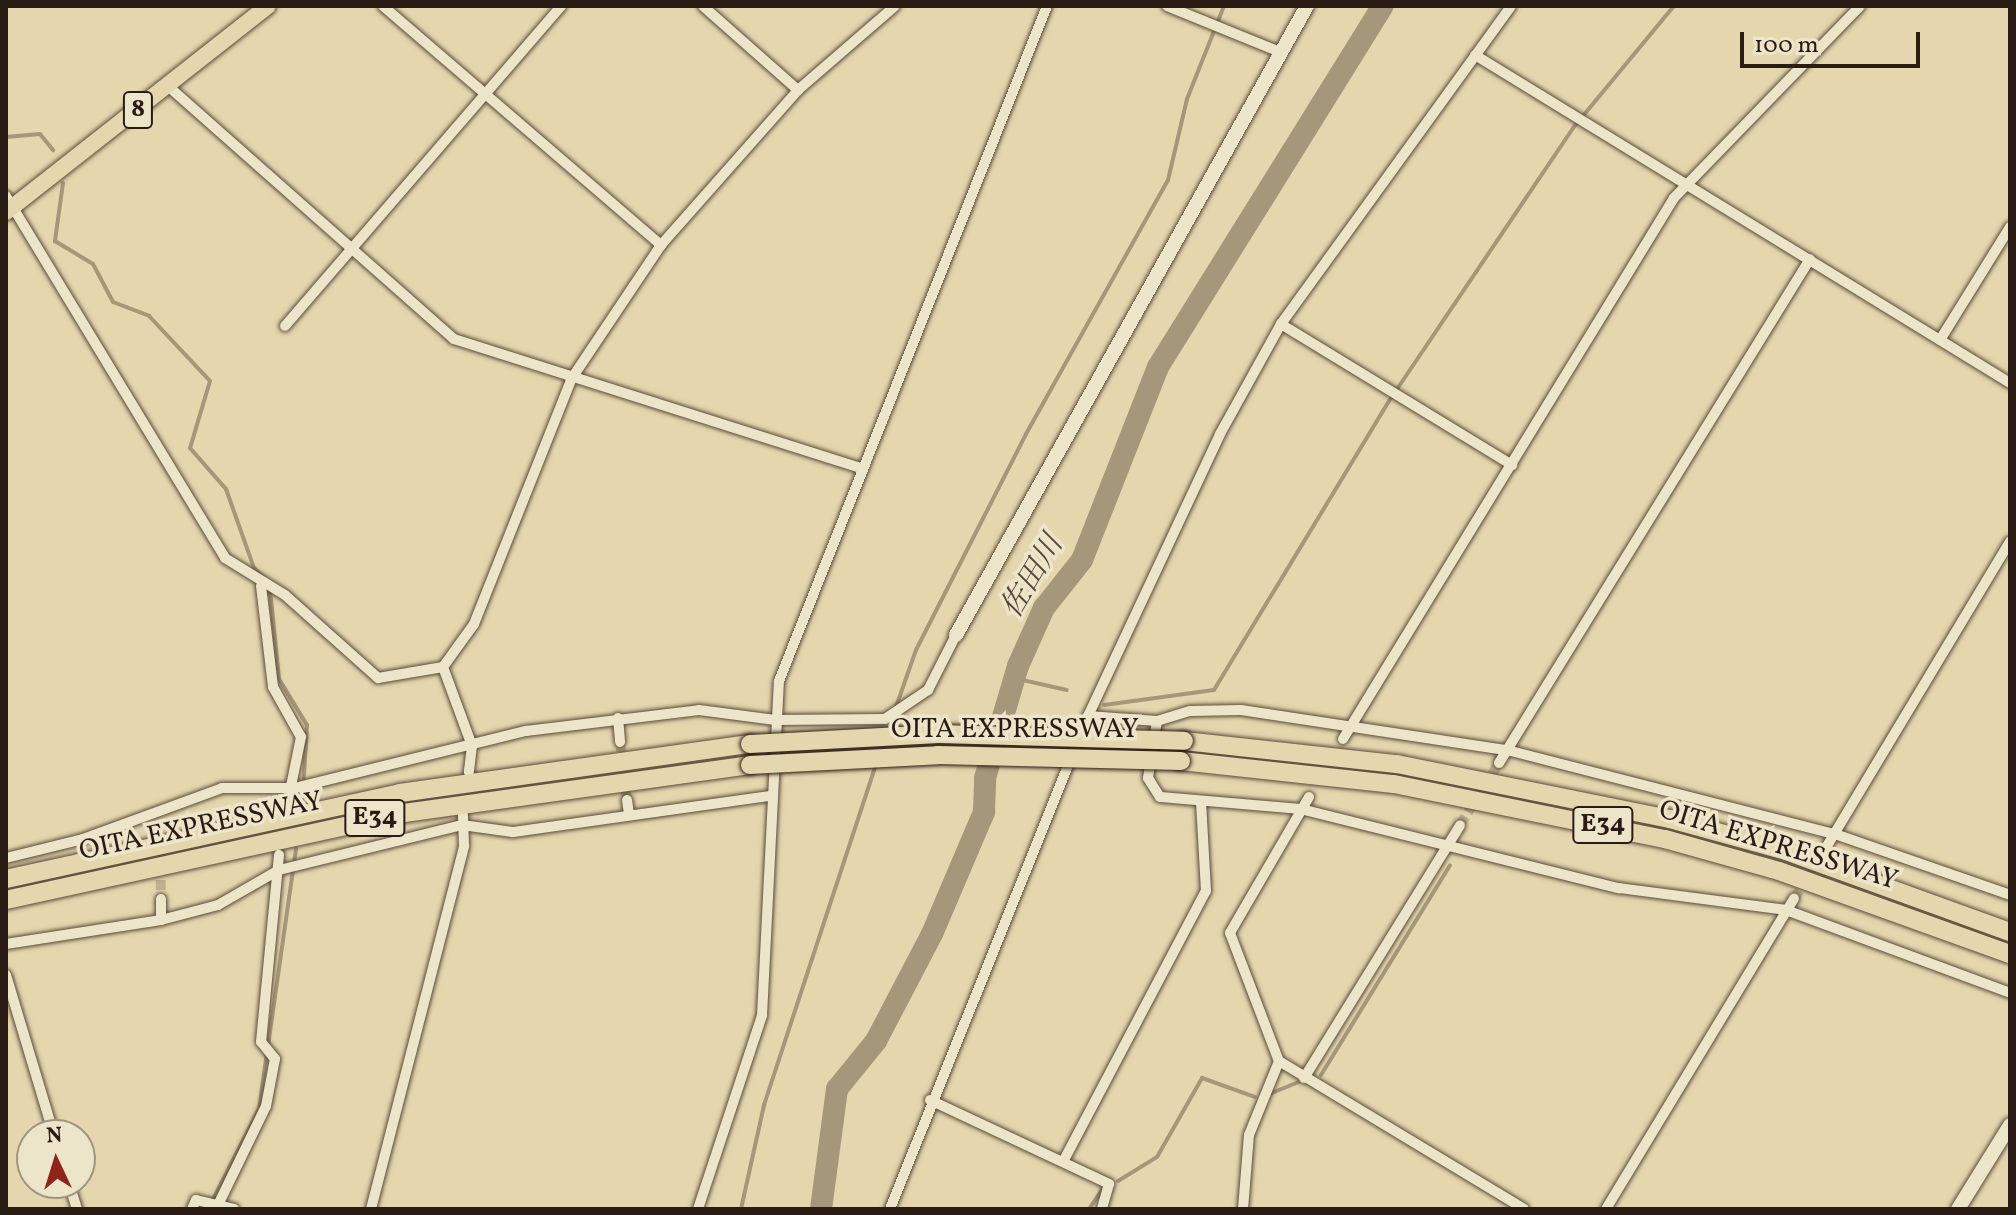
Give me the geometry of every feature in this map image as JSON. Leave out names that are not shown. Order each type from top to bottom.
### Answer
[{"type":"highway","name":"OITA EXPRESSWAY","points":[[6,879],[400,793],[750,744],[939,734],[1184,741],[1397,764],[1670,819],[1786,851],[2010,932]]},
{"type":"highway","name":"OITA EXPRESSWAY","points":[[6,900],[404,813],[750,765],[938,755],[1181,761],[1394,784],[1665,839],[1835,890],[2010,954]]},
{"type":"main road","name":"8","points":[[9,204],[168,86],[268,6]]},
{"type":"street","points":[[383,6],[661,245]]},
{"type":"street","points":[[285,326],[561,6]]},
{"type":"street","points":[[703,6],[798,90]]},
{"type":"street","points":[[9,204],[225,558],[378,678],[443,667],[474,624],[572,378],[661,245],[798,90],[895,6]]},
{"type":"street","points":[[698,1209],[760,1025],[770,796],[779,681],[1047,6]]},
{"type":"street","points":[[1167,6],[1280,52]]},
{"type":"street","points":[[6,858],[83,839],[222,788],[298,789],[472,746],[618,718],[699,710],[775,720],[885,719],[928,690],[1307,6]]},
{"type":"street","points":[[890,1209],[930,1100],[1088,716],[1220,434],[1281,324],[1511,6]]},
{"type":"street","points":[[1343,739],[1356,725],[1684,185],[1860,6]]},
{"type":"street","points":[[1475,55],[2010,383]]},
{"type":"street","points":[[168,86],[454,339],[863,469]]},
{"type":"street","points":[[1940,340],[2010,227]]},
{"type":"street","points":[[1499,763],[1810,259]]},
{"type":"street","points":[[1281,324],[1512,465]]},
{"type":"street","points":[[1827,846],[2010,542]]},
{"type":"street","points":[[267,588],[273,687],[301,737],[298,789]]},
{"type":"street","points":[[443,667],[472,746],[469,772]]},
{"type":"street","points":[[1088,716],[1157,721],[1216,708],[1356,725],[1507,750],[1835,834],[2010,895]]},
{"type":"street","points":[[618,718],[620,742]]},
{"type":"street","points":[[1157,721],[1153,791],[1201,802],[1301,809],[1445,850],[1619,888],[1786,910],[2010,993]]},
{"type":"street","points":[[6,944],[161,920],[218,905],[288,867],[463,820],[513,832],[770,796]]},
{"type":"street","points":[[1309,797],[1230,933],[1279,1061],[1524,1209]]},
{"type":"street","points":[[627,800],[629,814]]},
{"type":"street","points":[[1064,1160],[1206,891],[1201,802]]},
{"type":"street","points":[[371,1209],[464,846],[463,820]]},
{"type":"street","points":[[1304,1078],[1460,825]]},
{"type":"street","points":[[234,1209],[206,1205],[266,1106],[268,1050],[288,867],[279,855]]},
{"type":"street","points":[[161,899],[161,920]]},
{"type":"street","points":[[1606,1209],[1794,899]]},
{"type":"street","points":[[6,975],[49,1119]]},
{"type":"street","points":[[1243,1209],[1249,1135],[1279,1061]]},
{"type":"street","points":[[930,1100],[1064,1160],[1109,1184],[1102,1209]]},
{"type":"street","points":[[1958,1209],[2010,1125]]},
{"type":"waterway","points":[[896,707],[916,650],[1026,434],[1168,180],[1187,99],[1224,6]]},
{"type":"waterway","name":"佐田川","points":[[821,1209],[837,1089],[876,1041],[932,934],[984,812],[985,778],[1018,666],[1044,608],[1082,560],[1158,367],[1383,6]]},
{"type":"waterway","points":[[1104,705],[1214,690],[1389,401],[1573,128],[1674,6]]},
{"type":"waterway","points":[[6,137],[40,134],[53,150]]},
{"type":"waterway","points":[[63,183],[55,241],[93,264],[113,302],[149,316],[210,381],[190,448],[226,489],[254,568],[267,581]]},
{"type":"waterway","points":[[270,589],[279,679],[307,725],[302,807]]},
{"type":"waterway","points":[[1014,678],[1067,690]]},
{"type":"waterway","points":[[741,1209],[764,1105],[876,765]]},
{"type":"waterway","points":[[208,1209],[259,1109],[296,849]]},
{"type":"waterway","points":[[1321,1075],[1450,865]]},
{"type":"waterway","points":[[1118,1181],[1157,1157],[1202,1078],[1255,1097]]},
{"type":"waterway","points":[[1269,1094],[1299,1082]]},
{"type":"waterway","points":[[1089,1209],[1101,1191]]},
{"type":"tunnel","points":[[620,742],[627,800]]},
{"type":"tunnel","points":[[1460,825],[1499,763]]},
{"type":"tunnel","points":[[160,835],[161,899]]},
{"type":"tunnel","points":[[1794,899],[1827,846]]}]
